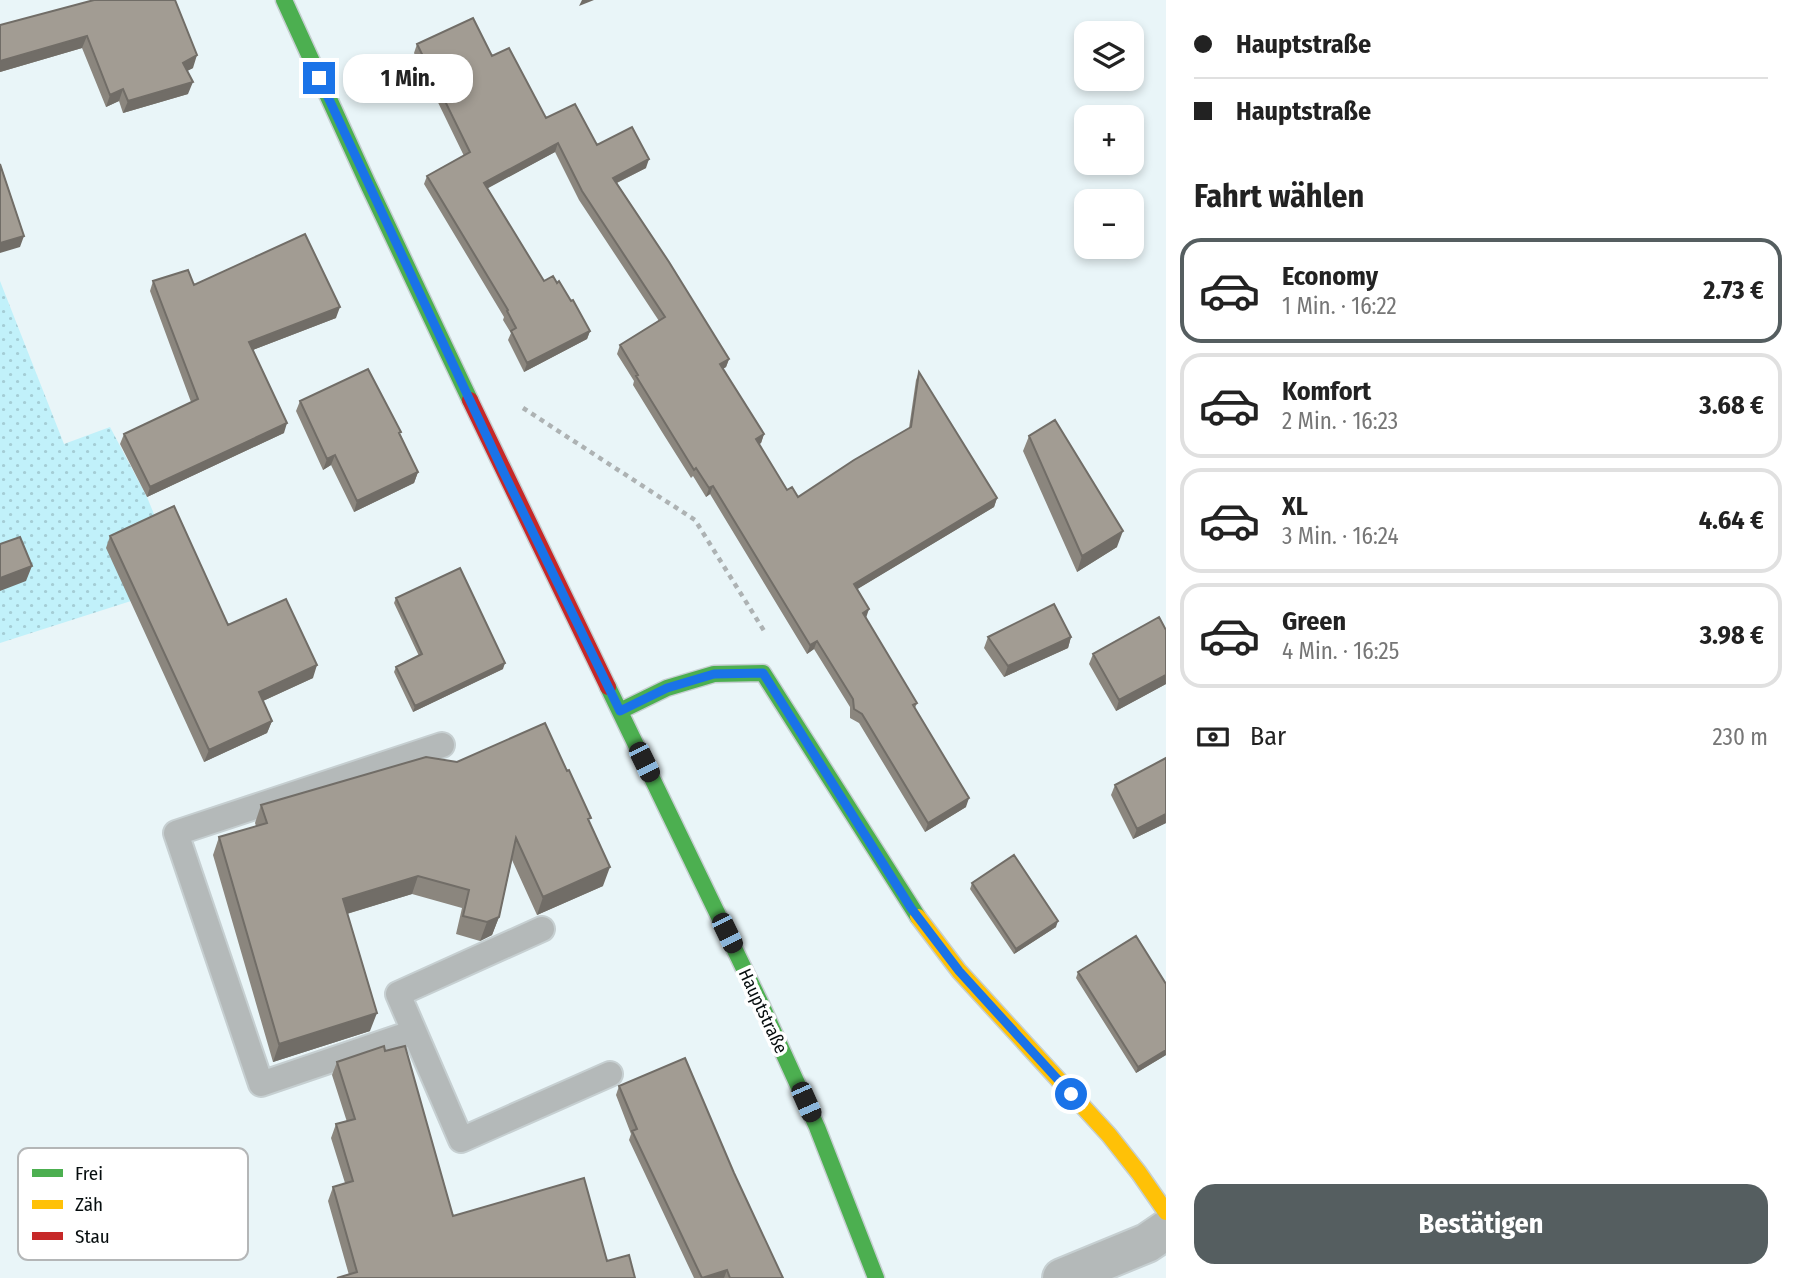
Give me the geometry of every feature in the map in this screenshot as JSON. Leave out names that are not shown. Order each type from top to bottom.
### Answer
[{"type":"main road","name":"Hauptstraße","points":[[284,0],[498,460],[761,1004],[817,1127],[876,1278]]},
{"type":"main road","points":[[620,711],[667,688],[714,674],[763,673],[919,918],[959,971],[1108,1135],[1166,1212]]},
{"type":"street","points":[[1062,1278],[1147,1243],[1166,1230]]},
{"type":"lane","points":[[414,1032],[261,1084],[176,833],[442,745]]},
{"type":"lane","points":[[542,929],[398,994],[461,1140],[610,1074]]},
{"type":"path","points":[[523,408],[695,520],[772,645]]},
{"type":"shaded area","points":[[0,281],[64,444],[110,427],[147,497],[158,524],[131,601],[0,643]]},
{"type":"building","points":[[94,0],[175,0],[197,55],[183,63],[193,82],[128,101],[123,89],[110,95],[87,36],[0,61],[0,25]]},
{"type":"building","points":[[473,18],[492,56],[509,48],[546,118],[575,104],[597,145],[632,127],[649,159],[613,178],[729,359],[720,364],[764,434],[756,439],[787,490],[792,487],[798,497],[911,427],[919,372],[997,498],[854,584],[869,609],[863,613],[917,703],[913,705],[969,798],[928,823],[862,714],[854,709],[853,699],[817,641],[810,645],[713,486],[709,488],[696,468],[694,470],[636,376],[638,375],[620,345],[665,317],[582,191],[558,143],[484,183],[544,281],[553,276],[557,283],[559,281],[590,331],[527,363],[511,331],[516,328],[508,310],[427,176],[470,152],[417,44]]},
{"type":"building","points":[[0,164],[24,236],[0,243]]},
{"type":"building","points":[[305,234],[340,307],[249,342],[287,423],[150,487],[124,434],[198,399],[153,281],[188,270],[194,285]]},
{"type":"building","points":[[368,369],[401,432],[399,433],[418,472],[357,501],[335,455],[327,459],[300,401]]},
{"type":"building","points":[[1055,420],[1123,531],[1082,556],[1029,436]]},
{"type":"building","points":[[174,506],[228,625],[286,599],[317,665],[259,692],[272,721],[209,750],[110,536]]},
{"type":"building","points":[[20,537],[32,566],[0,578],[0,544]]},
{"type":"building","points":[[460,568],[505,663],[415,706],[396,667],[422,654],[396,598]]},
{"type":"building","points":[[1054,604],[1071,637],[1008,666],[988,637]]},
{"type":"building","points":[[1159,617],[1166,630],[1166,675],[1119,700],[1093,654]]},
{"type":"building","points":[[545,723],[591,818],[588,819],[610,867],[543,897],[516,838],[499,917],[487,922],[463,916],[469,890],[418,876],[343,899],[377,1013],[279,1044],[219,837],[267,823],[261,805],[426,757],[457,762]]},
{"type":"building","points":[[1166,758],[1166,814],[1137,829],[1115,785]]},
{"type":"building","points":[[1014,855],[1058,921],[1016,949],[972,883]]},
{"type":"building","points":[[1136,936],[1166,984],[1166,1050],[1138,1067],[1078,972]]},
{"type":"building","points":[[384,1046],[385,1051],[405,1046],[453,1216],[584,1178],[607,1261],[629,1255],[635,1278],[337,1278],[357,1272],[333,1187],[353,1181],[336,1124],[355,1119],[337,1062]]},
{"type":"building","points":[[685,1058],[783,1278],[730,1278],[727,1270],[702,1278],[632,1131],[637,1129],[619,1086]]},
{"type":"traffic: fast","points":[[284,0],[470,400]]},
{"type":"traffic: fast","points":[[620,711],[667,688],[714,674],[763,673],[918,917]]},
{"type":"traffic: fast","points":[[608,687],[761,1004],[817,1127],[876,1278]]},
{"type":"traffic: slow","points":[[918,917],[959,971],[1109,1135],[1166,1212]]},
{"type":"traffic: jam","points":[[470,400],[608,687]]},
{"type":"route","points":[[319,78],[503,471],[620,711],[667,688],[714,674],[763,673],[911,908],[959,971],[1071,1094]]}]
